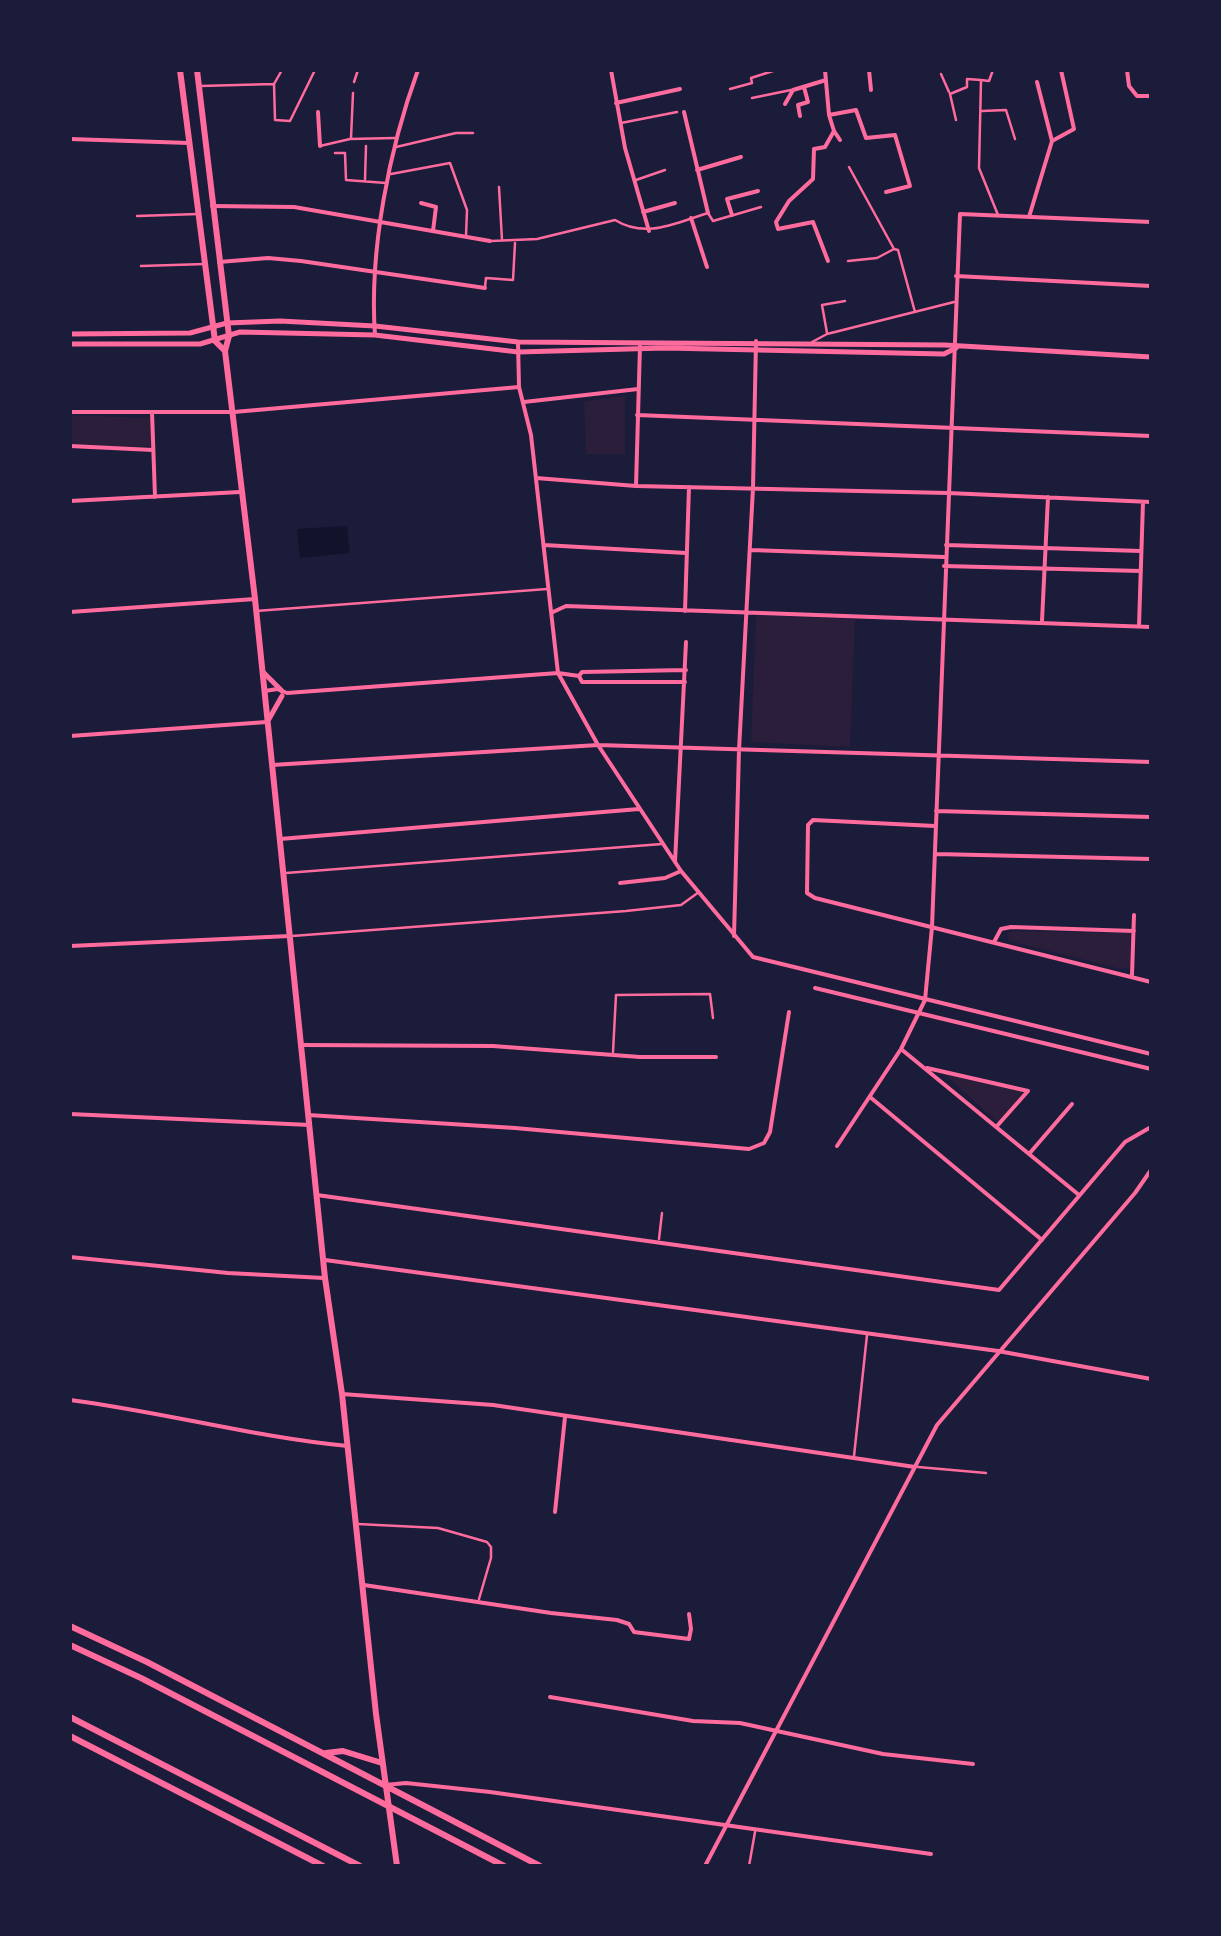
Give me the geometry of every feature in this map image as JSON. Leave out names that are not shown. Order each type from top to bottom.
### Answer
[{"type":"main road","points":[[180,70],[215,341],[225,351]]},
{"type":"main road","points":[[197,70],[229,336],[225,351],[325,1278],[397,1866]]},
{"type":"main road","points":[[70,334],[182,334],[227,323],[280,321],[374,326],[518,342],[944,354],[956,348]]},
{"type":"main road","points":[[70,344],[180,344],[215,341],[240,332],[375,335],[518,352],[756,342],[1151,356]]},
{"type":"main road","points":[[261,670],[284,693],[267,722]]},
{"type":"main road","points":[[70,1626],[540,1866]]},
{"type":"main road","points":[[70,1644],[504,1866]]},
{"type":"main road","points":[[70,1717],[360,1866]]},
{"type":"main road","points":[[96,1749],[103,1734]]},
{"type":"main road","points":[[70,1736],[323,1866]]},
{"type":"main road","points":[[325,1753],[343,1751],[382,1763]]},
{"type":"street","points":[[375,335],[377,273],[388,184],[397,138],[418,70]]},
{"type":"street","points":[[611,70],[620,123],[649,231]]},
{"type":"street","points":[[825,70],[828,115],[840,140]]},
{"type":"street","points":[[869,70],[871,90]]},
{"type":"street","points":[[1052,141],[1074,129],[1061,70]]},
{"type":"street","points":[[1127,70],[1137,96],[1151,96]]},
{"type":"street","points":[[785,104],[793,90],[826,80]]},
{"type":"street","points":[[1029,216],[1052,141],[1038,82]]},
{"type":"street","points":[[800,116],[798,105],[808,102],[804,87]]},
{"type":"street","points":[[616,104],[680,89]]},
{"type":"street","points":[[828,115],[856,110],[866,138],[895,135],[910,186],[886,192]]},
{"type":"street","points":[[318,112],[320,146]]},
{"type":"street","points":[[684,112],[708,213]]},
{"type":"street","points":[[828,260],[813,222],[778,228],[776,222],[789,200],[813,179],[814,149],[825,146],[834,131]]},
{"type":"street","points":[[70,139],[190,143]]},
{"type":"street","points":[[697,170],[740,157]]},
{"type":"street","points":[[732,216],[727,199],[758,191]]},
{"type":"street","points":[[421,203],[436,207],[432,231]]},
{"type":"street","points":[[644,212],[675,203]]},
{"type":"street","points":[[212,206],[294,207],[490,240]]},
{"type":"street","points":[[838,1146],[901,1050],[925,1000],[932,927],[960,214],[1151,222]]},
{"type":"street","points":[[691,218],[706,267]]},
{"type":"street","points":[[219,262],[268,258],[484,288]]},
{"type":"street","points":[[956,276],[1151,286]]},
{"type":"street","points":[[518,342],[518,387],[531,435],[558,672],[598,745],[663,844],[734,937],[753,956],[1151,1054]]},
{"type":"street","points":[[734,937],[756,342]]},
{"type":"street","points":[[636,486],[640,345]]},
{"type":"street","points":[[70,412],[234,412],[518,387]]},
{"type":"street","points":[[522,402],[638,388]]},
{"type":"street","points":[[152,412],[155,496]]},
{"type":"street","points":[[637,416],[1151,436]]},
{"type":"street","points":[[70,446],[154,450]]},
{"type":"street","points":[[536,478],[636,486],[1151,502]]},
{"type":"street","points":[[684,611],[689,487]]},
{"type":"street","points":[[70,500],[242,492]]},
{"type":"street","points":[[1042,622],[1048,498]]},
{"type":"street","points":[[1139,626],[1143,502]]},
{"type":"street","points":[[544,545],[686,553]]},
{"type":"street","points":[[945,545],[1141,551]]},
{"type":"street","points":[[751,550],[944,557]]},
{"type":"street","points":[[944,566],[1140,571]]},
{"type":"street","points":[[70,612],[254,599]]},
{"type":"street","points":[[552,612],[566,606],[1151,627]]},
{"type":"street","points":[[675,862],[686,642]]},
{"type":"street","points":[[579,676],[582,672],[686,670]]},
{"type":"street","points":[[264,691],[284,693],[558,672],[579,676]]},
{"type":"street","points":[[579,676],[582,682],[686,682]]},
{"type":"street","points":[[264,701],[284,693]]},
{"type":"street","points":[[70,736],[267,722]]},
{"type":"street","points":[[272,764],[598,745],[1151,762]]},
{"type":"street","points":[[280,839],[640,809]]},
{"type":"street","points":[[936,811],[1151,817]]},
{"type":"street","points":[[935,826],[813,820],[808,825],[806,875],[810,896],[1151,982]]},
{"type":"street","points":[[934,854],[1151,859]]},
{"type":"street","points":[[620,883],[665,878],[681,871]]},
{"type":"street","points":[[1132,977],[1134,914]]},
{"type":"street","points":[[994,942],[1001,930],[1011,927],[1134,931]]},
{"type":"street","points":[[70,946],[291,936]]},
{"type":"street","points":[[816,988],[1151,1069]]},
{"type":"street","points":[[308,1115],[749,1149],[764,1143],[770,1132],[789,1012]]},
{"type":"street","points":[[302,1045],[493,1046],[716,1057]]},
{"type":"street","points":[[901,1050],[1080,1196]]},
{"type":"street","points":[[926,1068],[1028,1091],[997,1126]]},
{"type":"street","points":[[870,1097],[1042,1240]]},
{"type":"street","points":[[1029,1154],[1072,1104]]},
{"type":"street","points":[[70,1114],[310,1125]]},
{"type":"street","points":[[317,1194],[999,1290],[1125,1142],[1151,1127]]},
{"type":"street","points":[[705,1866],[937,1424],[1136,1193],[1151,1170]]},
{"type":"street","points":[[70,1258],[325,1278]]},
{"type":"street","points":[[323,1260],[998,1351],[1151,1379]]},
{"type":"street","points":[[342,1394],[449,1400],[915,1467]]},
{"type":"street","points":[[70,1400],[348,1446]]},
{"type":"street","points":[[555,1512],[565,1417]]},
{"type":"street","points":[[364,1585],[617,1620],[629,1624],[634,1632],[689,1639],[692,1628],[688,1614]]},
{"type":"street","points":[[550,1697],[776,1731],[883,1754],[973,1764]]},
{"type":"street","points":[[385,1785],[406,1783],[490,1792],[931,1854]]},
{"type":"lane","points":[[282,70],[274,84],[275,120],[290,122],[315,70]]},
{"type":"lane","points":[[354,82],[358,70]]},
{"type":"lane","points":[[730,89],[776,70]]},
{"type":"lane","points":[[950,94],[967,87],[967,79],[989,81],[993,70]]},
{"type":"lane","points":[[942,74],[956,120]]},
{"type":"lane","points":[[981,80],[979,168],[999,215]]},
{"type":"lane","points":[[199,86],[274,84]]},
{"type":"lane","points":[[752,98],[793,90]]},
{"type":"lane","points":[[350,139],[353,93]]},
{"type":"lane","points":[[981,111],[1006,110],[1014,139]]},
{"type":"lane","points":[[620,123],[676,112]]},
{"type":"lane","points":[[395,148],[456,133],[474,133]]},
{"type":"lane","points":[[320,146],[350,139],[397,138]]},
{"type":"lane","points":[[365,182],[366,146]]},
{"type":"lane","points":[[336,154],[345,153],[346,180],[388,184]]},
{"type":"lane","points":[[390,174],[450,162],[466,210],[466,237]]},
{"type":"lane","points":[[849,167],[894,249],[902,254],[915,312]]},
{"type":"lane","points":[[634,180],[666,170]]},
{"type":"lane","points":[[499,187],[502,241]]},
{"type":"lane","points":[[490,240],[515,242],[615,220],[632,230],[649,231],[708,213],[713,221],[761,208]]},
{"type":"lane","points":[[138,216],[200,214]]},
{"type":"lane","points":[[484,288],[486,278],[513,280],[515,242]]},
{"type":"lane","points":[[848,261],[877,258],[894,249]]},
{"type":"lane","points":[[141,266],[207,264]]},
{"type":"lane","points":[[827,334],[822,305],[845,301]]},
{"type":"lane","points":[[810,343],[827,334],[955,302]]},
{"type":"lane","points":[[255,611],[550,588]]},
{"type":"lane","points":[[284,873],[663,844]]},
{"type":"lane","points":[[291,936],[626,911],[681,905],[700,892]]},
{"type":"lane","points":[[613,1054],[616,996],[710,994],[713,1018]]},
{"type":"lane","points":[[658,1241],[662,1212]]},
{"type":"lane","points":[[854,1457],[868,1333]]},
{"type":"lane","points":[[915,1467],[986,1473]]},
{"type":"lane","points":[[357,1524],[438,1528],[487,1542],[491,1558],[478,1601]]},
{"type":"lane","points":[[749,1866],[755,1832]]},
{"type":"shaded area","points":[[625,396],[625,454],[586,454],[584,401]]},
{"type":"shaded area","points":[[70,415],[150,418],[153,447],[70,445]]},
{"type":"shaded area","points":[[347,526],[350,553],[300,558],[297,529]]},
{"type":"shaded area","points":[[756,615],[855,619],[850,747],[751,742]]},
{"type":"shaded area","points":[[1130,933],[1130,967],[1121,969],[1009,941],[1007,934]]},
{"type":"shaded area","points":[[942,1072],[1025,1092],[997,1122]]}]
